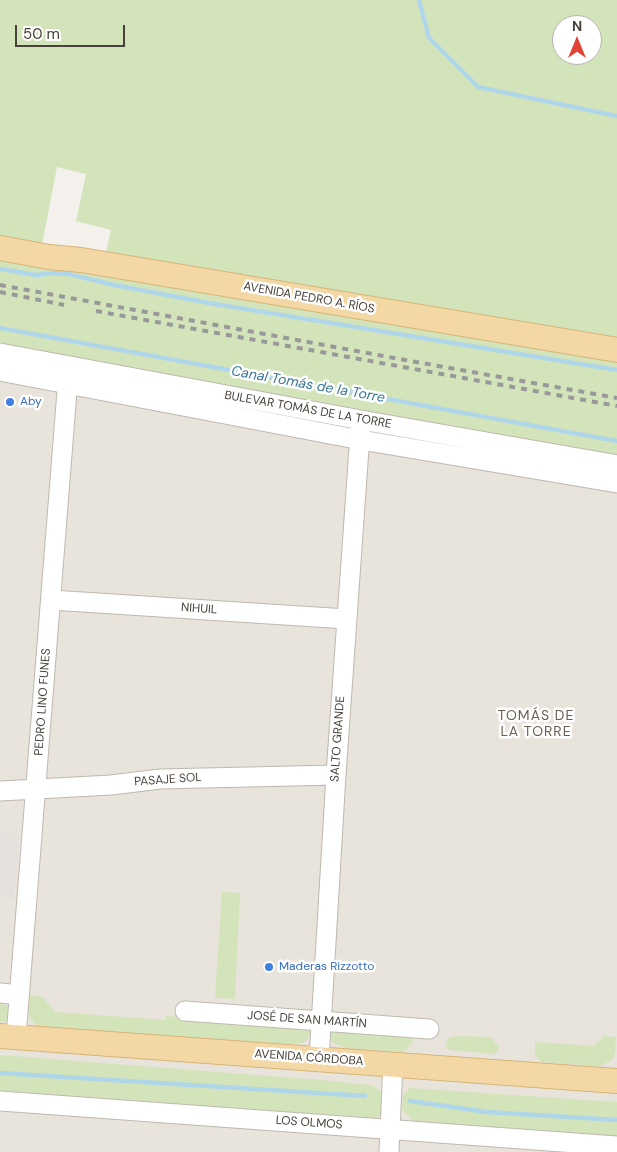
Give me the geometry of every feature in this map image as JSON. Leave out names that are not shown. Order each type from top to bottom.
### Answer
[{"type":"main road","name":"AVENIDA PEDRO A. RÍOS","points":[[0,248],[49,257],[74,258],[617,350]]},
{"type":"main road","name":"AVENIDA CÓRDOBA","points":[[8,1037],[617,1080]]},
{"type":"street","name":"BULEVAR TOMÁS DE LA TORRE","points":[[0,353],[69,375],[361,440],[617,483]]},
{"type":"street","name":"BULEVAR TOMÁS DE LA TORRE","points":[[0,371],[69,375],[361,420],[617,465]]},
{"type":"street","name":"PEDRO LINO FUNES","points":[[8,1037],[19,995],[69,375]]},
{"type":"street","name":"SALTO GRANDE","points":[[319,1059],[336,775],[361,420]]},
{"type":"street","name":"NIHUIL","points":[[51,600],[347,619]]},
{"type":"street","name":"PASAJE SOL","points":[[0,791],[112,785],[160,779],[336,775]]},
{"type":"street","points":[[0,993],[19,995]]},
{"type":"street","name":"JOSÉ DE SAN MARTÍN","points":[[185,1011],[429,1029]]},
{"type":"street","points":[[389,1152],[393,1064]]},
{"type":"street","name":"LOS OLMOS","points":[[0,1101],[617,1146]]},
{"type":"shaded area","points":[[0,353],[617,465],[617,1152],[0,1152]]},
{"type":"shaded area","points":[[0,832],[19,833],[14,898],[0,897]]},
{"type":"green space","points":[[0,0],[617,0],[617,340],[106,252],[111,230],[76,221],[86,174],[57,167],[42,245],[0,237]]},
{"type":"green space","points":[[0,248],[617,350],[617,465],[0,353]]},
{"type":"green space","points":[[222,892],[240,893],[235,999],[215,998]]},
{"type":"green space","points":[[30,995],[43,997],[55,1012],[166,1020],[166,1016],[304,1027],[310,1031],[309,1037],[303,1043],[285,1044],[40,1027],[35,1024],[29,1014]]},
{"type":"green space","points":[[0,1003],[9,1007],[11,1014],[7,1021],[0,1022]]},
{"type":"green space","points":[[332,1029],[413,1036],[412,1043],[403,1052],[345,1048],[333,1043],[328,1036]]},
{"type":"green space","points":[[456,1036],[491,1037],[499,1047],[496,1054],[450,1050],[446,1048],[445,1044],[449,1038]]},
{"type":"green space","points":[[604,1036],[616,1037],[615,1052],[612,1060],[600,1066],[542,1062],[535,1055],[535,1042],[594,1046]]},
{"type":"green space","points":[[0,1055],[371,1085],[383,1093],[383,1112],[375,1120],[0,1092]]},
{"type":"green space","points":[[410,1088],[617,1102],[617,1137],[415,1123],[402,1109],[403,1096]]},
{"type":"waterway","points":[[419,0],[429,38],[478,87],[617,116]]},
{"type":"waterway","points":[[0,269],[36,275],[69,274],[114,285],[209,303],[617,370]]},
{"type":"waterway","name":"Canal Tomás de la Torre","points":[[0,328],[617,441]]},
{"type":"waterway","points":[[0,1073],[365,1096]]},
{"type":"waterway","points":[[410,1101],[487,1112],[617,1120]]},
{"type":"railway","points":[[0,285],[617,398]]},
{"type":"railway","points":[[0,292],[64,305]]},
{"type":"railway","points":[[96,311],[617,406]]},
{"type":"place","name":"Aby","points":[[10,402]]},
{"type":"place","name":"Maderas Rizzotto","points":[[269,967]]},
{"type":"district","name":"TOMÁS DE LA TORRE","points":[[536,724]]}]
